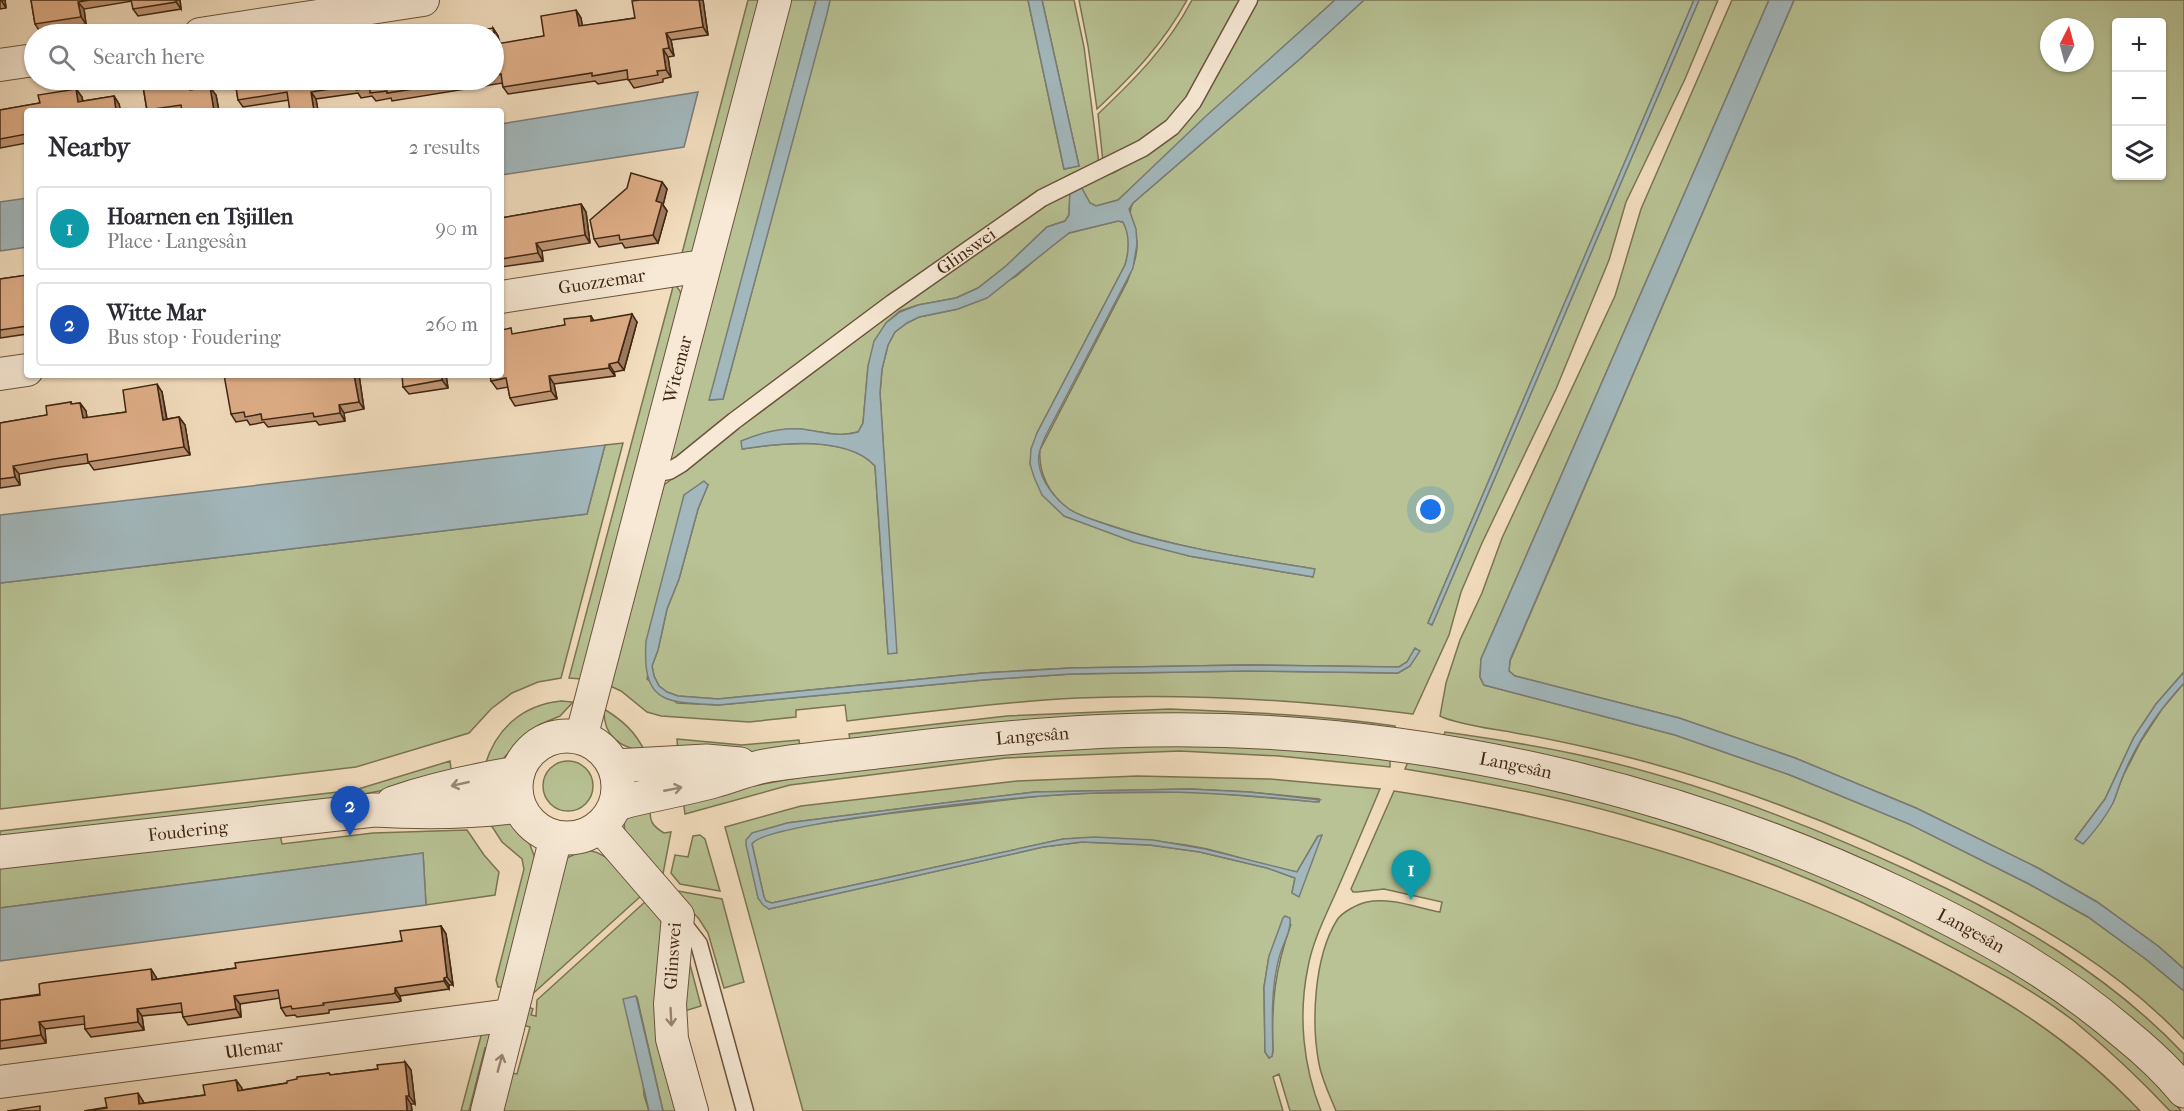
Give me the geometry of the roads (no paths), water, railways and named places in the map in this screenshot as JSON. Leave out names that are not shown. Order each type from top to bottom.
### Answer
[{"type":"street","points":[[266,24],[423,0]]},
{"type":"street","name":"Witemar","points":[[581,738],[703,266],[775,0]]},
{"type":"street","points":[[0,65],[24,61]]},
{"type":"street","name":"Guozzemar","points":[[504,297],[703,266]]},
{"type":"street","points":[[0,374],[24,370]]},
{"type":"street","name":"Langesân","points":[[608,815],[660,792],[709,782],[766,766],[984,739],[1155,730],[1220,731],[1362,741],[1447,752],[1510,764],[1630,794],[1767,838],[1860,876],[1956,921],[2024,958],[2089,1002],[2141,1047],[2184,1091]]},
{"type":"street","points":[[565,736],[581,738],[606,753],[614,766],[619,784],[608,815],[587,835],[572,839],[556,837],[541,831],[528,820],[519,806],[516,795],[518,773],[525,759],[535,747],[549,740],[565,736]]},
{"type":"street","name":"Langesân","points":[[614,766],[706,761],[766,766]]},
{"type":"street","name":"Foudering","points":[[374,810],[422,793],[475,780],[518,773]]},
{"type":"street","name":"Foudering","points":[[0,852],[374,810],[430,813],[519,806]]},
{"type":"street","name":"Glinswei","points":[[608,815],[678,916],[670,1004],[672,1039],[692,1111]]},
{"type":"street","points":[[487,1111],[556,837]]},
{"type":"street","name":"Ulemar","points":[[0,1082],[510,1016]]},
{"type":"lane","name":"Glinswei","points":[[651,474],[669,471],[681,464],[734,421],[892,303],[1042,198],[1143,148],[1172,127],[1193,102],[1249,0]]},
{"type":"lane","points":[[678,916],[699,944],[745,1111]]},
{"type":"water","points":[[816,0],[830,0],[827,14],[723,399],[709,400]]},
{"type":"water","points":[[1028,0],[1042,0],[1079,166],[1064,169]]},
{"type":"water","points":[[1335,0],[1364,0],[1301,58],[1133,203],[1129,209],[1136,229],[1137,244],[1133,268],[1045,437],[1039,457],[1040,470],[1054,495],[1078,514],[1136,534],[1186,546],[1315,569],[1313,577],[1189,556],[1134,542],[1064,516],[1042,495],[1030,464],[1031,449],[1037,433],[1125,265],[1128,238],[1123,222],[1118,221],[1069,233],[987,298],[958,309],[919,317],[895,332],[888,345],[882,369],[880,393],[897,653],[888,654],[875,466],[863,456],[848,449],[830,445],[793,444],[742,449],[741,441],[763,433],[785,429],[837,434],[858,432],[863,423],[868,366],[874,341],[886,323],[900,312],[918,305],[956,298],[978,288],[1006,266],[1047,227],[1065,221],[1069,215],[1070,190],[1080,185],[1090,203],[1096,206],[1118,200],[1206,116]]},
{"type":"water","points":[[1694,0],[1699,0],[1432,625],[1428,623]]},
{"type":"water","points":[[1769,0],[1794,0],[1510,660],[1509,671],[1515,676],[1679,718],[1795,758],[1916,808],[2038,868],[2097,902],[2158,946],[2184,969],[2184,991],[2147,960],[2088,917],[2029,884],[1909,824],[1790,775],[1675,735],[1484,685],[1480,677],[1481,659]]},
{"type":"water","points":[[698,92],[684,147],[504,175],[504,124]]},
{"type":"water","points":[[24,198],[24,247],[0,251],[0,202]]},
{"type":"water","points":[[605,445],[587,514],[0,583],[0,515]]},
{"type":"water","points":[[704,481],[708,485],[698,509],[679,579],[667,609],[652,666],[659,686],[678,696],[718,699],[983,673],[1071,668],[1245,665],[1399,667],[1407,662],[1415,648],[1420,651],[1410,666],[1398,673],[1245,671],[1071,674],[718,705],[671,700],[661,696],[653,688],[648,677],[646,641],[684,495]]},
{"type":"water","points":[[2184,672],[2184,683],[2157,715],[2129,763],[2113,803],[2083,844],[2075,839],[2105,799],[2134,737],[2156,704]]},
{"type":"water","points":[[1190,789],[1249,792],[1320,800],[1316,802],[1173,792],[1111,792],[1042,796],[839,820],[766,836],[752,844],[764,897],[766,901],[772,903],[1063,839],[1094,837],[1153,840],[1205,849],[1297,872],[1318,836],[1322,835],[1299,897],[1292,893],[1295,878],[1267,868],[1200,852],[1150,845],[1082,842],[1043,847],[769,909],[758,898],[746,845],[746,840],[752,833],[787,823],[960,801],[1035,792]]},
{"type":"water","points":[[423,853],[426,905],[0,961],[0,908]]},
{"type":"water","points":[[1285,916],[1290,918],[1290,923],[1279,958],[1273,992],[1273,1051],[1269,1058],[1265,1052],[1264,987],[1269,956]]},
{"type":"water","points":[[636,996],[663,1111],[649,1111],[623,999]]},
{"type":"place","name":"Witte Mar","points":[[350,836]]},
{"type":"place","name":"Hoarnen en Tsjillen","points":[[1411,900]]}]
